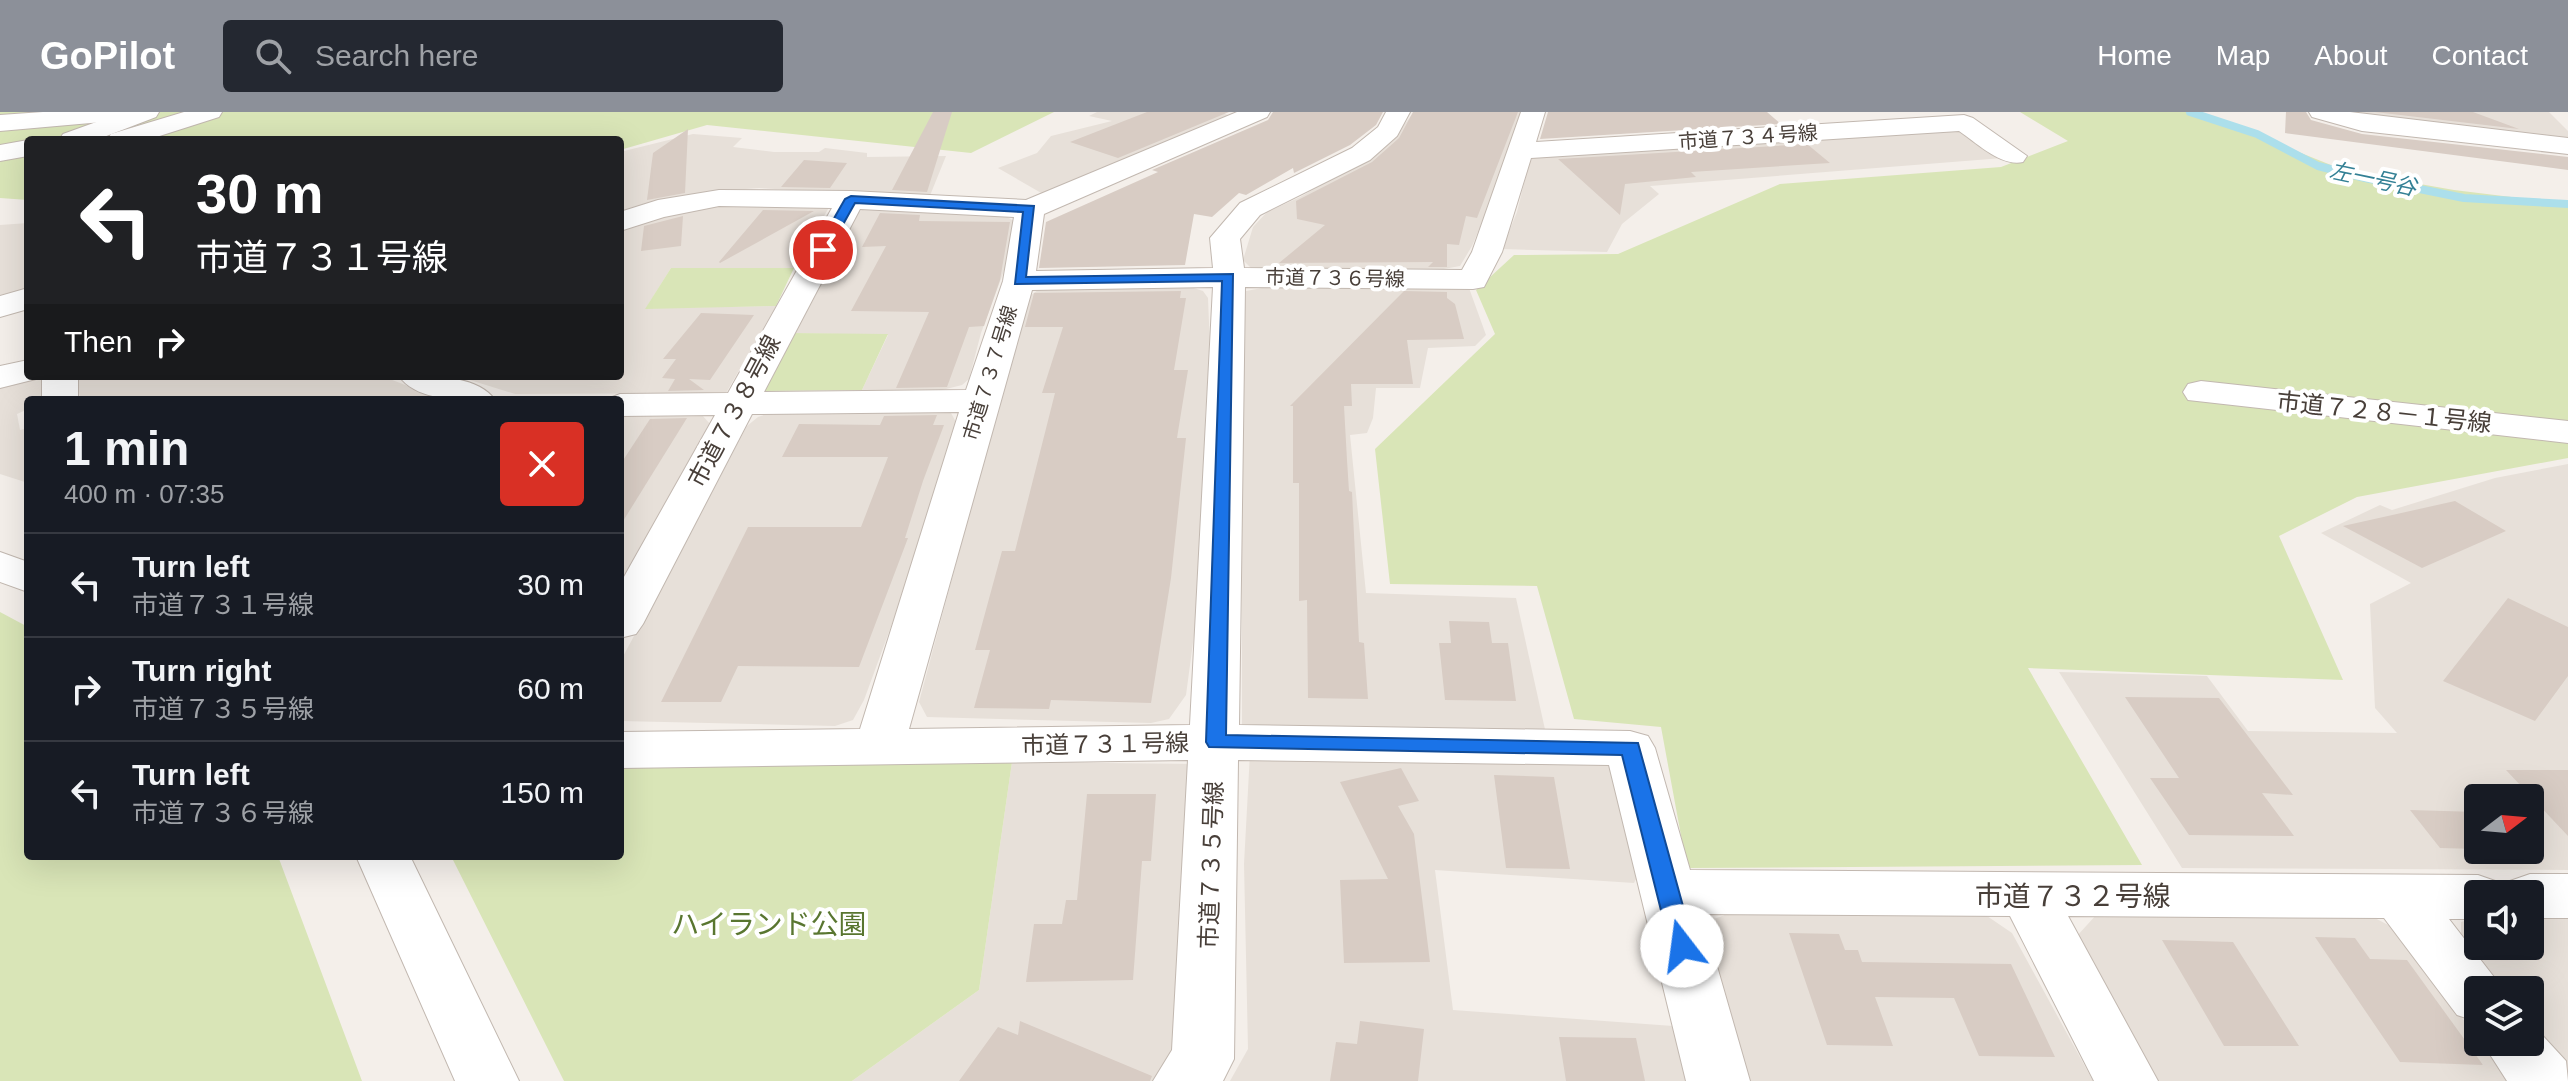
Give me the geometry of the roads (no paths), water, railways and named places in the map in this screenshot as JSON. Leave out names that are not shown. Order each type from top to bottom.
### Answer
[{"type":"street","points":[[11,122],[136,112]]},
{"type":"street","points":[[83,136],[147,112]]},
{"type":"street","points":[[133,136],[210,112]]},
{"type":"street","points":[[624,221],[658,209],[719,198],[851,199],[1030,209],[1258,112]]},
{"type":"street","name":"市道７３５号線","points":[[1185,1081],[1203,1059],[1216,742],[1229,277],[1225,238],[1250,209],[1361,154],[1388,131],[1398,112]]},
{"type":"street","name":"市道７３６号線","points":[[1019,281],[1229,277],[1473,280],[1487,252],[1533,112]]},
{"type":"street","points":[[2321,112],[2362,123],[2568,146]]},
{"type":"street","points":[[11,122],[64,124],[73,128],[64,136]]},
{"type":"street","name":"市道７３４号線","points":[[1520,151],[1964,123],[2014,156]]},
{"type":"street","points":[[0,154],[24,151]]},
{"type":"street","name":"市道７３８号線","points":[[624,617],[851,199]]},
{"type":"street","name":"市道７３７号線","points":[[879,748],[1019,281],[1030,209]]},
{"type":"street","points":[[0,307],[24,299]]},
{"type":"street","points":[[0,377],[24,372]]},
{"type":"street","points":[[427,380],[467,396]]},
{"type":"street","name":"市道７２８－１号線","points":[[2201,392],[2568,432]]},
{"type":"street","points":[[624,405],[981,401]]},
{"type":"street","points":[[0,565],[24,577]]},
{"type":"street","name":"市道７３１号線","points":[[624,750],[1216,742],[1630,748],[1718,1081]]},
{"type":"street","points":[[385,860],[487,1081]]},
{"type":"street","name":"市道７３２号線","points":[[1668,892],[2464,897]]},
{"type":"street","points":[[2028,896],[2126,1081]]},
{"type":"street","points":[[2544,896],[2568,896]]},
{"type":"street","points":[[2400,898],[2464,979]]},
{"type":"street","points":[[2524,1056],[2544,1081]]},
{"type":"waterway","name":"左一号谷","points":[[2190,112],[2257,134],[2318,166],[2365,178],[2464,198],[2568,204]]},
{"type":"park label","name":"ハイランド公園","points":[[769,924]]}]
